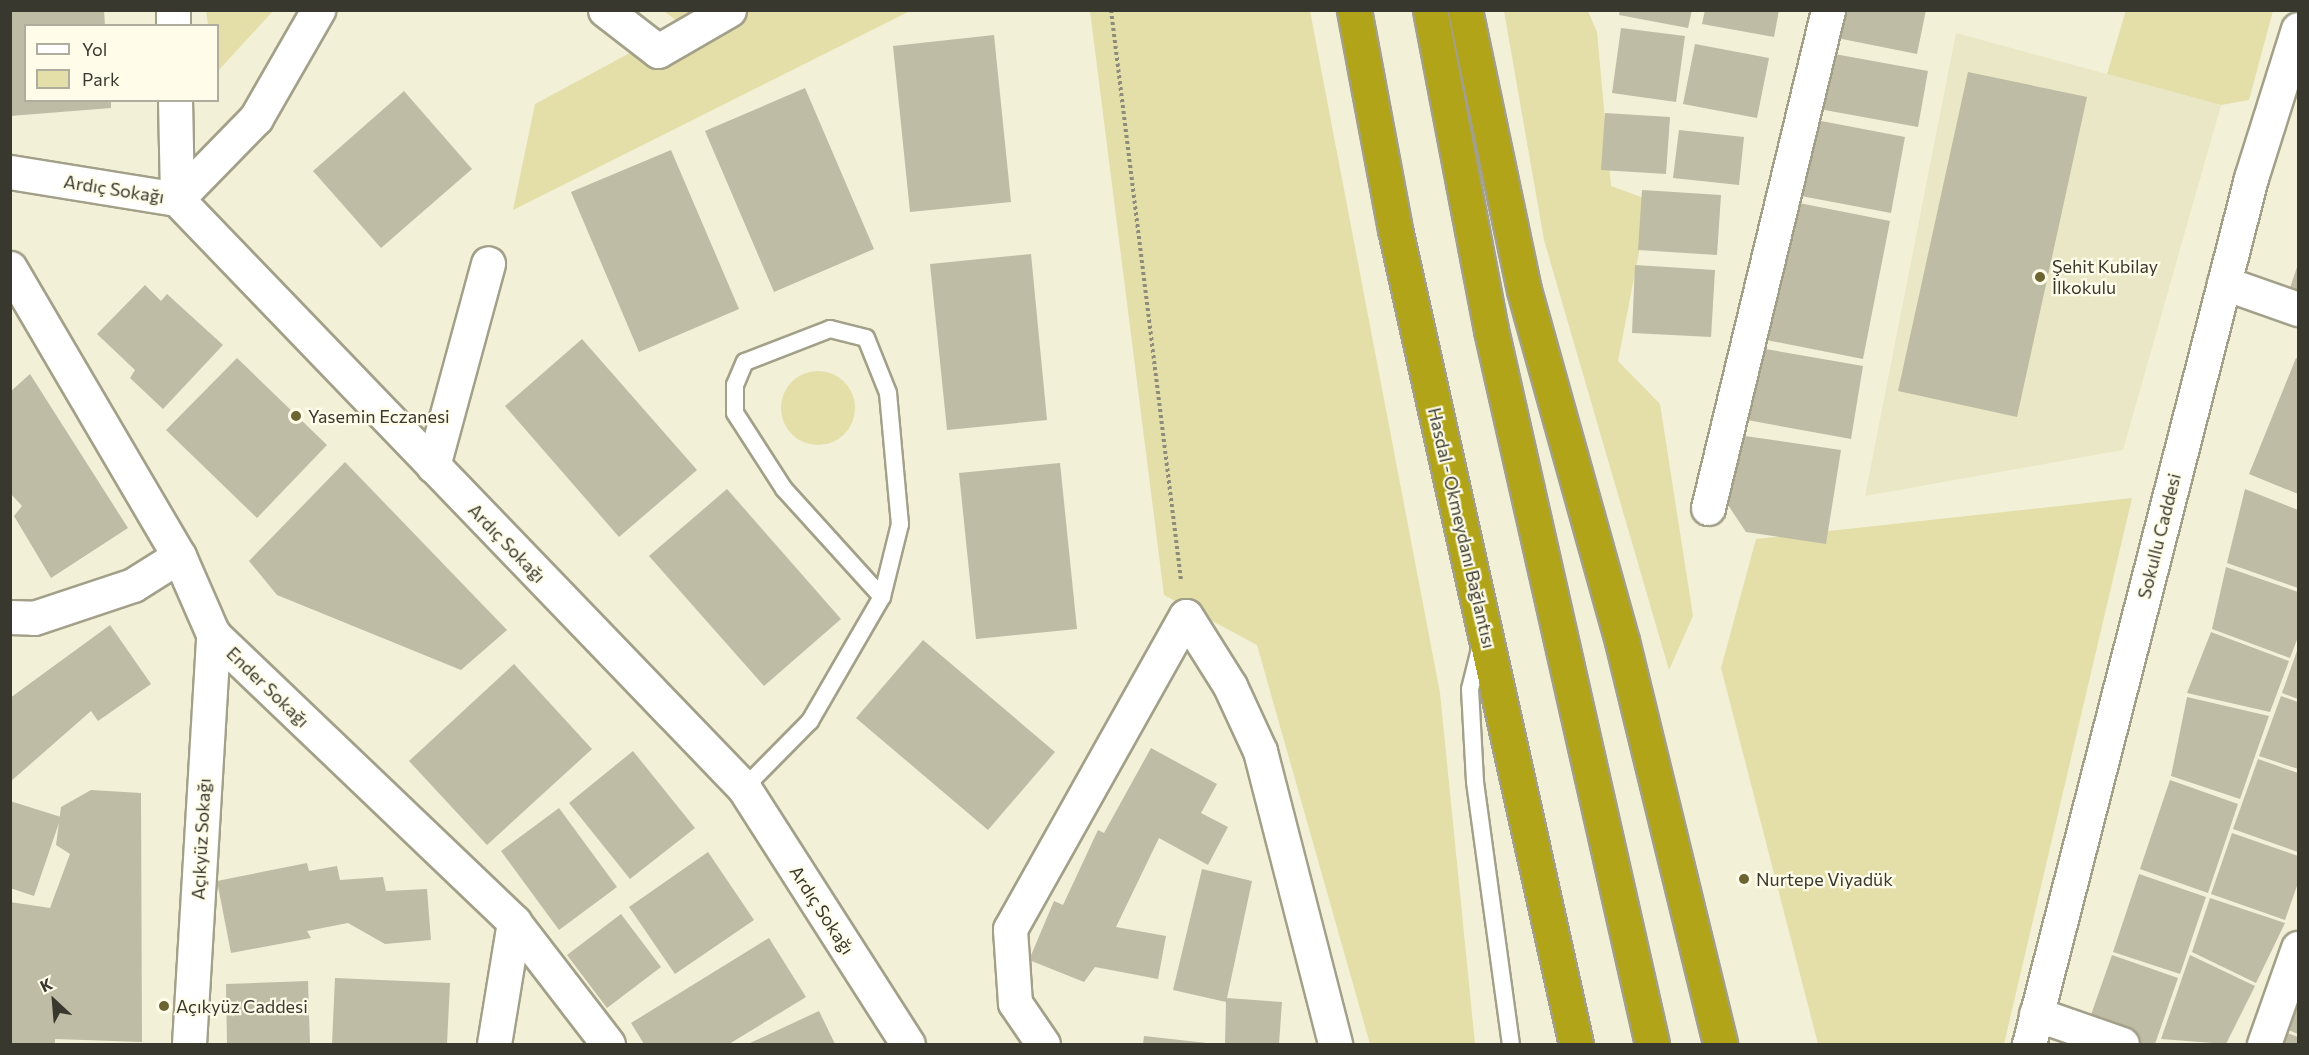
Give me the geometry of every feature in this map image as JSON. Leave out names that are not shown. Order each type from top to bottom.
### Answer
[{"type":"highway","name":"Hasdal - Okmeydanı Bağlantısı","points":[[1354,10],[1395,229],[1576,1044]]},
{"type":"highway","points":[[1430,10],[1491,330],[1652,1044]]},
{"type":"highway","points":[[1465,10],[1524,290],[1622,640],[1720,1044]]},
{"type":"street","points":[[177,199],[256,118],[318,10]]},
{"type":"street","points":[[605,10],[658,51],[729,10]]},
{"type":"street","points":[[1708,508],[1828,10]]},
{"type":"street","name":"Sokullu Caddesi","points":[[2033,1029],[2224,283],[2298,29]]},
{"type":"street","points":[[175,102],[177,199]]},
{"type":"street","name":"Ardıç Sokağı","points":[[10,172],[177,199],[744,788],[908,1044]]},
{"type":"street","points":[[433,466],[488,263]]},
{"type":"street","name":"Ender Sokağı","points":[[10,268],[179,556],[213,634],[514,922],[608,1044]]},
{"type":"street","points":[[2224,283],[2298,309]]},
{"type":"street","points":[[10,616],[34,618],[133,585],[179,556]]},
{"type":"street","points":[[1043,1044],[1015,1003],[1010,929],[1186,616],[1230,686],[1260,751],[1335,1044]]},
{"type":"street","name":"Açıkyüz Sokağı","points":[[189,1044],[213,634]]},
{"type":"street","points":[[494,1044],[514,922]]},
{"type":"street","points":[[2264,1044],[2298,948]]},
{"type":"street","points":[[2033,1029],[2122,1044]]},
{"type":"lane","points":[[744,788],[810,721],[882,597],[900,524],[888,393],[866,338],[830,329],[745,362],[735,385],[735,413],[784,489],[882,597]]},
{"type":"lane","points":[[1485,630],[1470,689],[1475,770],[1511,1044]]},
{"type":"path","points":[[1111,10],[1186,616]]},
{"type":"shaded area","name":"Şehit Kubilay İlkokulu","points":[[1956,33],[2221,105],[2123,450],[1865,496]]},
{"type":"green space","points":[[206,10],[273,11],[219,70],[219,24],[208,24]]},
{"type":"green space","points":[[2126,10],[2273,11],[2249,100],[2221,105],[2107,74]]},
{"type":"green space","points":[[664,11],[910,11],[513,210],[535,104],[682,25]]},
{"type":"green space","points":[[1090,11],[1310,11],[1440,693],[1475,1044],[1370,1044],[1257,645],[1164,595]]},
{"type":"green space","points":[[1504,11],[1588,11],[1597,32],[1611,186],[1649,200],[1618,361],[1660,404],[1693,616],[1669,670],[1544,240]]},
{"type":"green space","points":[[811,371],[825,371],[839,377],[849,387],[855,401],[853,422],[839,439],[825,445],[811,445],[797,439],[787,429],[781,415],[781,401],[787,387],[797,377]]},
{"type":"green space","points":[[2132,498],[2004,1044],[1818,1044],[1721,668],[1756,539]]},
{"type":"building","points":[[10,10],[104,10],[105,24],[24,24],[24,102],[111,102],[111,108],[10,116]]},
{"type":"building","points":[[1620,10],[1692,10],[1688,28],[1619,15]]},
{"type":"building","points":[[1705,10],[1779,10],[1774,37],[1702,24]]},
{"type":"building","points":[[1842,10],[1926,10],[1917,54],[1837,38]]},
{"type":"building","points":[[1621,28],[1685,36],[1676,102],[1612,93]]},
{"type":"building","points":[[994,35],[1011,202],[910,212],[893,46]]},
{"type":"building","points":[[1695,44],[1769,58],[1757,118],[1683,104]]},
{"type":"building","points":[[1829,53],[1928,71],[1918,127],[1819,109]]},
{"type":"building","points":[[1968,72],[2087,97],[2017,417],[1898,391]]},
{"type":"building","points":[[805,88],[874,249],[774,292],[705,131]]},
{"type":"building","points":[[404,91],[472,169],[381,248],[313,171]]},
{"type":"building","points":[[1605,113],[1670,117],[1666,174],[1601,170]]},
{"type":"building","points":[[1816,120],[1905,137],[1891,213],[1801,196]]},
{"type":"building","points":[[1679,130],[1744,137],[1739,185],[1673,178]]},
{"type":"building","points":[[671,150],[739,309],[639,352],[571,192]]},
{"type":"building","points":[[1642,190],[1721,195],[1717,255],[1638,250]]},
{"type":"building","points":[[1794,202],[1890,221],[1863,359],[1766,340]]},
{"type":"building","points":[[1031,254],[1047,420],[947,430],[930,264]]},
{"type":"building","points":[[2298,264],[2298,298],[2288,294]]},
{"type":"building","points":[[1635,265],[1715,270],[1711,337],[1632,333]]},
{"type":"building","points":[[145,285],[161,301],[167,294],[223,345],[163,409],[130,378],[135,370],[97,334]]},
{"type":"building","points":[[582,339],[697,470],[619,537],[505,406]]},
{"type":"building","points":[[1760,348],[1863,366],[1851,439],[1747,420]]},
{"type":"building","points":[[237,358],[327,445],[257,518],[166,430]]},
{"type":"building","points":[[2296,358],[2298,359],[2298,494],[2249,474]]},
{"type":"building","points":[[30,374],[128,528],[51,578],[14,516],[22,506],[10,493],[10,392]]},
{"type":"building","points":[[1738,435],[1841,450],[1826,544],[1746,532],[1728,505]]},
{"type":"building","points":[[345,462],[507,630],[461,670],[277,595],[249,561]]},
{"type":"building","points":[[1060,463],[1077,629],[976,639],[959,473]]},
{"type":"building","points":[[727,489],[841,619],[764,686],[649,556]]},
{"type":"building","points":[[2245,489],[2298,510],[2298,588],[2227,563]]},
{"type":"building","points":[[2226,567],[2298,592],[2298,637],[2290,658],[2212,629]]},
{"type":"building","points":[[110,625],[151,684],[98,721],[91,711],[10,782],[10,698]]},
{"type":"building","points":[[2211,632],[2289,661],[2270,712],[2187,693]]},
{"type":"building","points":[[923,640],[1055,752],[988,830],[856,718]]},
{"type":"building","points":[[2298,648],[2298,699],[2282,693]]},
{"type":"building","points":[[514,664],[592,749],[487,845],[409,761]]},
{"type":"building","points":[[2281,696],[2298,702],[2298,769],[2259,756]]},
{"type":"building","points":[[2187,697],[2269,716],[2240,799],[2171,776]]},
{"type":"building","points":[[1151,748],[1217,784],[1201,813],[1228,827],[1208,865],[1159,838],[1116,927],[1166,936],[1158,979],[1095,967],[1084,982],[1029,960],[1054,901],[1063,905],[1098,830],[1104,833]]},
{"type":"building","points":[[633,751],[695,828],[630,879],[569,803]]},
{"type":"building","points":[[2258,759],[2298,773],[2298,852],[2233,829]]},
{"type":"building","points":[[2170,780],[2238,804],[2208,893],[2140,869]]},
{"type":"building","points":[[91,790],[141,793],[142,1042],[55,1039],[55,1044],[10,1044],[10,902],[50,908],[70,854],[56,845],[61,807]]},
{"type":"building","points":[[10,801],[61,817],[34,896],[10,888]]},
{"type":"building","points":[[559,808],[617,887],[559,930],[501,851]]},
{"type":"building","points":[[2232,833],[2298,856],[2298,883],[2285,920],[2211,894]]},
{"type":"building","points":[[708,852],[754,920],[675,974],[629,907]]},
{"type":"building","points":[[307,863],[309,871],[337,866],[340,880],[383,877],[386,891],[427,889],[431,940],[385,944],[348,923],[307,931],[311,938],[231,953],[217,881]]},
{"type":"building","points":[[1202,869],[1252,881],[1227,998],[1282,1002],[1279,1044],[1225,1044],[1226,1002],[1173,990]]},
{"type":"building","points":[[2139,874],[2206,897],[2180,974],[2113,952]]},
{"type":"building","points":[[2210,898],[2285,923],[2256,983],[2192,952]]},
{"type":"building","points":[[621,914],[661,967],[607,1008],[567,955]]},
{"type":"building","points":[[769,938],[806,997],[729,1044],[644,1044],[631,1023]]},
{"type":"building","points":[[2112,955],[2178,978],[2155,1044],[2132,1044],[2086,1029]]},
{"type":"building","points":[[2190,955],[2255,986],[2226,1044],[2161,1039]]},
{"type":"building","points":[[335,978],[450,983],[447,1044],[332,1044]]},
{"type":"building","points":[[308,981],[310,1044],[227,1044],[226,984]]},
{"type":"building","points":[[2298,984],[2298,1034],[2281,1027]]},
{"type":"building","points":[[819,1011],[835,1044],[748,1044]]},
{"type":"building","points":[[2279,1030],[2298,1037],[2298,1044],[2274,1044]]},
{"type":"building","points":[[1144,1036],[1207,1043],[1143,1044]]},
{"type":"place","name":"Şehit Kubilay İlkokulu","points":[[2040,277]]},
{"type":"place","name":"Yasemin Eczanesi","points":[[296,416]]},
{"type":"place","name":"Nurtepe Viyadük","points":[[1744,879]]},
{"type":"place","name":"Açıkyüz Caddesi","points":[[164,1006]]}]
